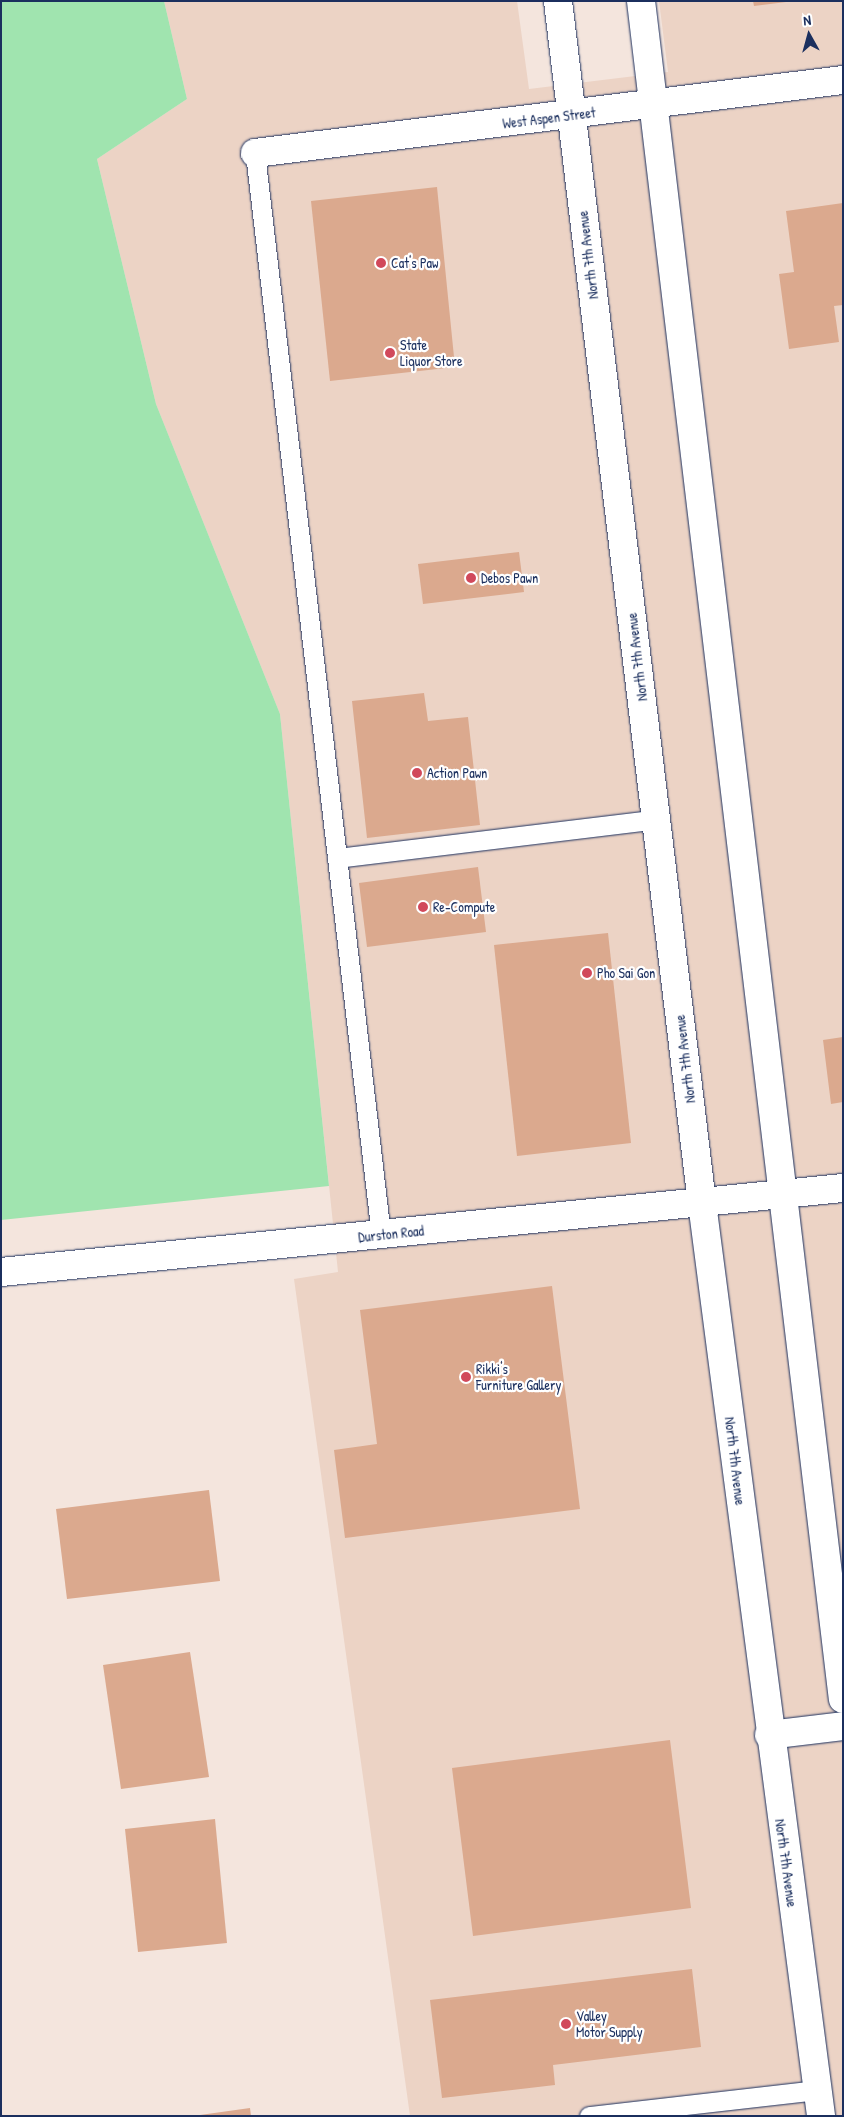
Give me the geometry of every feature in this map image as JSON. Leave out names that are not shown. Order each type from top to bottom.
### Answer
[{"type":"main road","name":"North 7th Avenue","points":[[558,1],[702,1203],[769,1735],[819,2103]]},
{"type":"main road","points":[[641,1],[781,1196],[843,1699]]},
{"type":"main road","name":"West Aspen Street","points":[[255,153],[843,80]]},
{"type":"main road","name":"Durston Road","points":[[1,1272],[781,1196],[843,1188]]},
{"type":"main road","points":[[769,1735],[843,1726]]},
{"type":"lane","points":[[255,153],[380,1235]]},
{"type":"lane","points":[[337,858],[656,820]]},
{"type":"lane","points":[[589,2116],[819,2103]]},
{"type":"shaded area","points":[[164,1],[517,1],[529,89],[668,72],[659,1],[843,1],[843,2116],[410,2116],[294,1279],[338,1272],[280,714],[156,404],[97,159],[187,99]]},
{"type":"green space","points":[[1,1],[164,1],[187,99],[97,159],[156,404],[280,714],[329,1186],[1,1220]]},
{"type":"building","points":[[753,1],[786,1],[786,2],[754,6]]},
{"type":"building","name":"Cat's Paw","points":[[437,187],[455,367],[330,381],[311,201]]},
{"type":"building","points":[[843,203],[843,305],[834,306],[839,342],[789,349],[779,274],[794,272],[786,211]]},
{"type":"building","name":"Debos Pawn","points":[[519,552],[524,592],[423,604],[418,564]]},
{"type":"building","name":"Action Pawn","points":[[424,693],[428,721],[468,717],[480,825],[367,838],[352,701]]},
{"type":"building","name":"Re-Compute","points":[[478,867],[486,932],[367,947],[359,883]]},
{"type":"building","points":[[608,933],[631,1143],[517,1156],[494,945]]},
{"type":"building","points":[[843,1037],[843,1102],[831,1104],[823,1040]]},
{"type":"building","name":"Rikki's Furniture Gallery","points":[[552,1286],[580,1509],[345,1538],[334,1450],[377,1444],[360,1310]]},
{"type":"building","points":[[209,1490],[220,1581],[67,1599],[56,1509]]},
{"type":"building","points":[[190,1652],[209,1777],[121,1789],[103,1665]]},
{"type":"building","points":[[670,1740],[691,1908],[473,1936],[452,1768]]},
{"type":"building","points":[[215,1819],[227,1943],[138,1952],[125,1829]]},
{"type":"building","name":"Valley Motor Supply","points":[[692,1969],[701,2047],[553,2065],[555,2085],[442,2098],[430,2000]]},
{"type":"building","points":[[250,2108],[251,2116],[200,2116],[200,2115]]},
{"type":"place","name":"Cat's Paw","points":[[381,263]]},
{"type":"place","name":"State Liquor Store","points":[[390,353]]},
{"type":"place","name":"Debos Pawn","points":[[471,578]]},
{"type":"place","name":"Action Pawn","points":[[417,773]]},
{"type":"place","name":"Re-Compute","points":[[423,907]]},
{"type":"place","name":"Pho Sai Gon","points":[[587,973]]},
{"type":"place","name":"Rikki's Furniture Gallery","points":[[466,1377]]},
{"type":"place","name":"Valley Motor Supply","points":[[566,2024]]}]
